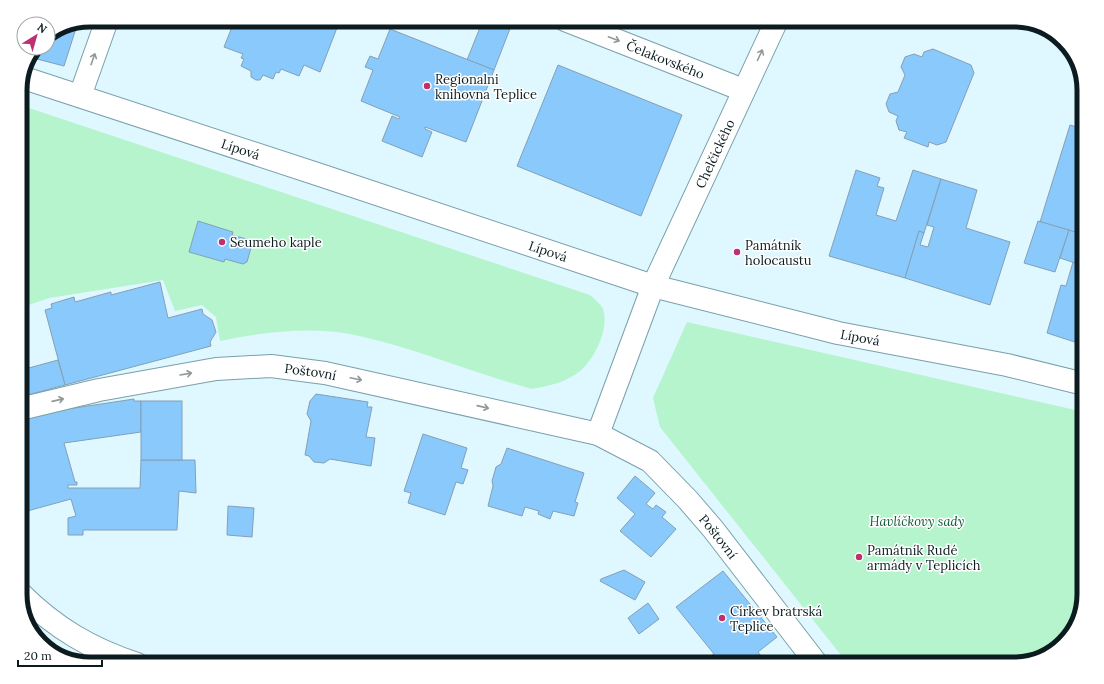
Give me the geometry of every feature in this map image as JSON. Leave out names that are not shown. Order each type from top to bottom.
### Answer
[{"type":"street","points":[[80,96],[104,27]]},
{"type":"street","name":"Čelakovského","points":[[583,27],[744,90]]},
{"type":"street","name":"Chelčického","points":[[653,286],[774,27]]},
{"type":"street","name":"Lípová","points":[[28,79],[653,286],[838,333],[1007,365],[1077,382]]},
{"type":"street","points":[[598,434],[653,286]]},
{"type":"street","name":"Poštovní","points":[[27,407],[99,390],[216,369],[271,366],[325,373],[598,434],[650,461],[682,494],[713,529],[812,657]]},
{"type":"street","points":[[28,602],[52,623],[114,657]]},
{"type":"green space","points":[[27,107],[590,295],[602,307],[605,317],[602,335],[598,345],[594,354],[582,369],[561,382],[532,389],[378,340],[339,332],[288,331],[220,341],[216,317],[202,305],[175,311],[163,280],[49,298],[27,306]]},
{"type":"green space","name":"Havlíčkovy sady","points":[[687,322],[1077,410],[1077,594],[1075,610],[1069,626],[1059,639],[1046,649],[1030,655],[1014,657],[842,657],[660,427],[653,398]]},
{"type":"building","points":[[232,27],[337,27],[320,72],[304,65],[299,76],[281,69],[279,73],[276,72],[273,79],[263,75],[260,80],[256,80],[251,77],[251,71],[241,66],[244,59],[241,58],[243,54],[224,47]]},
{"type":"building","points":[[480,27],[511,27],[494,70],[467,60]]},
{"type":"building","points":[[76,29],[64,66],[36,59],[37,56],[56,56],[56,37]]},
{"type":"building","name":"Regionalni knihovna Teplice","points":[[390,29],[494,70],[466,142],[425,127],[425,129],[432,132],[422,157],[382,141],[392,116],[399,119],[400,117],[361,101],[373,70],[365,67],[370,56],[378,59]]},
{"type":"building","points":[[933,49],[971,65],[974,73],[946,142],[937,145],[929,142],[928,147],[904,138],[907,132],[899,130],[896,121],[898,116],[889,112],[886,104],[890,94],[898,92],[905,75],[901,67],[905,57],[914,54],[922,57],[924,52]]},
{"type":"building","points":[[558,65],[682,115],[641,216],[517,166]]},
{"type":"building","points":[[1070,125],[1077,127],[1077,233],[1040,222]]},
{"type":"building","points":[[856,170],[880,178],[877,186],[884,188],[876,215],[896,221],[913,170],[941,179],[924,233],[919,231],[905,278],[829,256]]},
{"type":"building","points":[[941,179],[977,190],[966,228],[1010,242],[990,305],[905,278],[919,231],[924,233],[920,245],[928,247],[934,227],[927,225]]},
{"type":"building","name":"Seumeho kaple","points":[[198,221],[233,232],[232,235],[250,240],[252,244],[247,262],[243,264],[225,259],[224,262],[189,252]]},
{"type":"building","points":[[1038,221],[1069,230],[1055,272],[1024,263]]},
{"type":"building","points":[[1069,230],[1077,233],[1077,264],[1060,258]]},
{"type":"building","points":[[1073,262],[1077,263],[1077,343],[1047,333],[1061,285],[1066,286]]},
{"type":"building","points":[[160,282],[168,318],[202,309],[203,314],[212,320],[216,332],[210,342],[211,346],[65,385],[45,310],[52,308],[51,304],[74,297],[75,302],[111,292],[111,295]]},
{"type":"building","points":[[58,360],[65,385],[27,395],[27,368]]},
{"type":"building","points":[[316,394],[368,402],[367,407],[372,407],[366,437],[375,438],[371,466],[330,459],[324,463],[314,462],[309,456],[305,455],[311,421],[307,414],[310,401]]},
{"type":"building","points":[[134,399],[134,401],[141,401],[141,432],[64,443],[75,482],[77,482],[77,485],[68,485],[68,488],[140,488],[141,460],[195,460],[196,493],[179,491],[177,530],[83,530],[83,535],[68,535],[68,518],[76,516],[71,499],[27,511],[27,418],[48,412]]},
{"type":"building","points":[[141,401],[182,401],[182,460],[141,460]]},
{"type":"building","points":[[423,434],[467,448],[461,468],[468,470],[463,484],[456,482],[445,515],[408,503],[411,493],[404,491]]},
{"type":"building","points":[[507,448],[584,473],[575,502],[578,503],[574,516],[553,511],[550,519],[538,514],[539,511],[525,507],[522,516],[488,506],[496,467],[501,464]]},
{"type":"building","points":[[635,476],[655,493],[646,504],[653,509],[656,505],[666,512],[662,517],[676,529],[651,557],[620,531],[635,514],[617,498]]},
{"type":"building","points":[[228,506],[254,508],[252,537],[227,535]]},
{"type":"building","points":[[624,570],[645,582],[635,600],[600,581],[601,579]]},
{"type":"building","name":"Církev bratrská Teplice","points":[[723,571],[777,637],[758,652],[762,657],[714,657],[712,655],[714,654],[676,607]]},
{"type":"building","points":[[648,603],[659,619],[639,634],[628,618]]},
{"type":"place","name":"Regionalni knihovna Teplice","points":[[427,86]]},
{"type":"place","name":"Seumeho kaple","points":[[222,242]]},
{"type":"place","name":"Památník holocaustu","points":[[737,252]]},
{"type":"place","name":"Památník Rudé armády v Teplicích","points":[[859,557]]},
{"type":"place","name":"Církev bratrská Teplice","points":[[722,618]]}]
